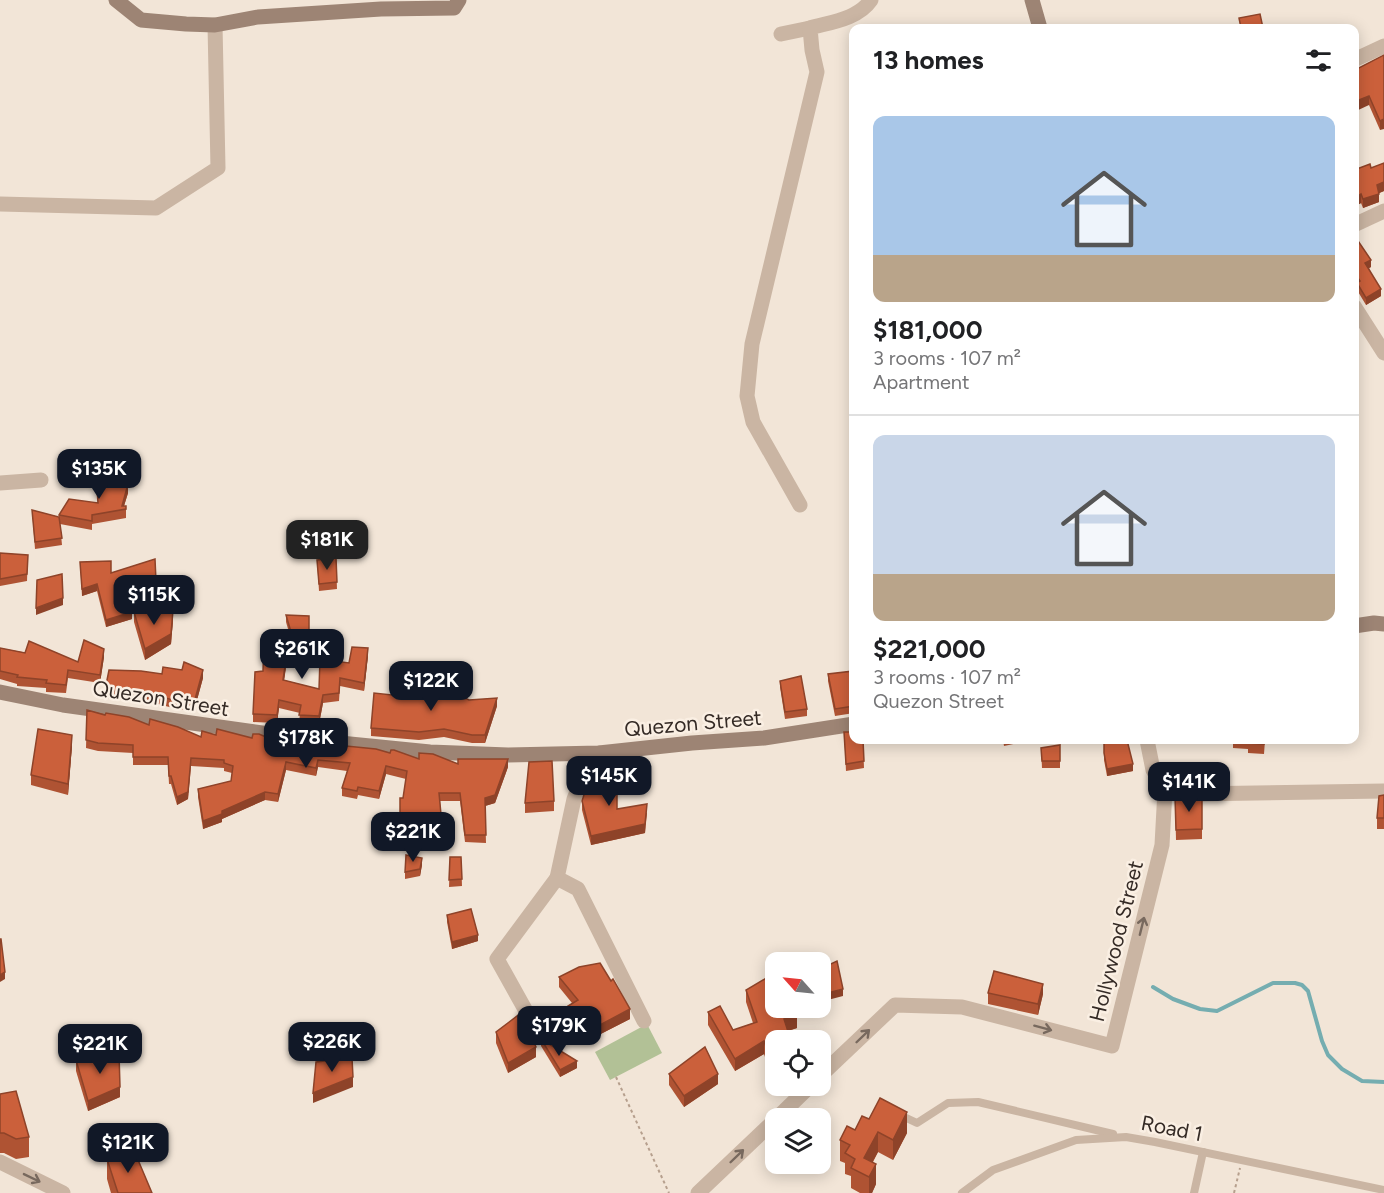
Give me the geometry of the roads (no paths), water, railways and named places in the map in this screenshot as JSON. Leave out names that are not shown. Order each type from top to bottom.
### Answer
[{"type":"street","points":[[116,0],[141,20],[214,25],[281,16],[381,9],[454,8],[459,0]]},
{"type":"street","points":[[781,34],[848,18],[865,9],[871,0]]},
{"type":"street","points":[[1032,0],[1039,24]]},
{"type":"street","points":[[0,204],[156,208],[218,168],[214,25]]},
{"type":"street","points":[[800,505],[753,422],[747,396],[752,344],[818,72],[812,50],[810,28]]},
{"type":"street","points":[[1359,58],[1384,46]]},
{"type":"street","points":[[1359,223],[1384,211]]},
{"type":"street","points":[[1359,314],[1384,352]]},
{"type":"street","points":[[0,483],[41,480]]},
{"type":"street","points":[[1359,625],[1384,624]]},
{"type":"street","name":"Quezon Street","points":[[0,692],[63,705],[320,741],[430,752],[497,755],[599,753],[764,738],[849,725]]},
{"type":"street","points":[[1148,744],[1153,770],[1165,790],[1192,794],[1384,791]]},
{"type":"street","points":[[536,1029],[497,959],[557,878],[574,799],[581,782],[599,753]]},
{"type":"street","name":"Hollywood Street","points":[[831,1066],[895,1005],[963,1007],[1112,1046],[1162,845],[1165,790]]},
{"type":"street","points":[[557,878],[578,889],[644,1021]]},
{"type":"street","points":[[787,1108],[800,1096]]},
{"type":"street","points":[[698,1193],[765,1129]]},
{"type":"street","points":[[0,1162],[63,1193]]},
{"type":"lane","points":[[893,1111],[917,1123],[948,1103],[978,1102],[1126,1137]]},
{"type":"lane","name":"Road 1","points":[[962,1193],[993,1170],[1076,1140],[1126,1137],[1384,1191]]},
{"type":"lane","points":[[1194,1193],[1203,1152]]},
{"type":"waterway","points":[[1153,987],[1173,999],[1200,1009],[1217,1011],[1273,983],[1302,985],[1308,991],[1328,1055],[1342,1069],[1362,1081],[1384,1082]]}]
